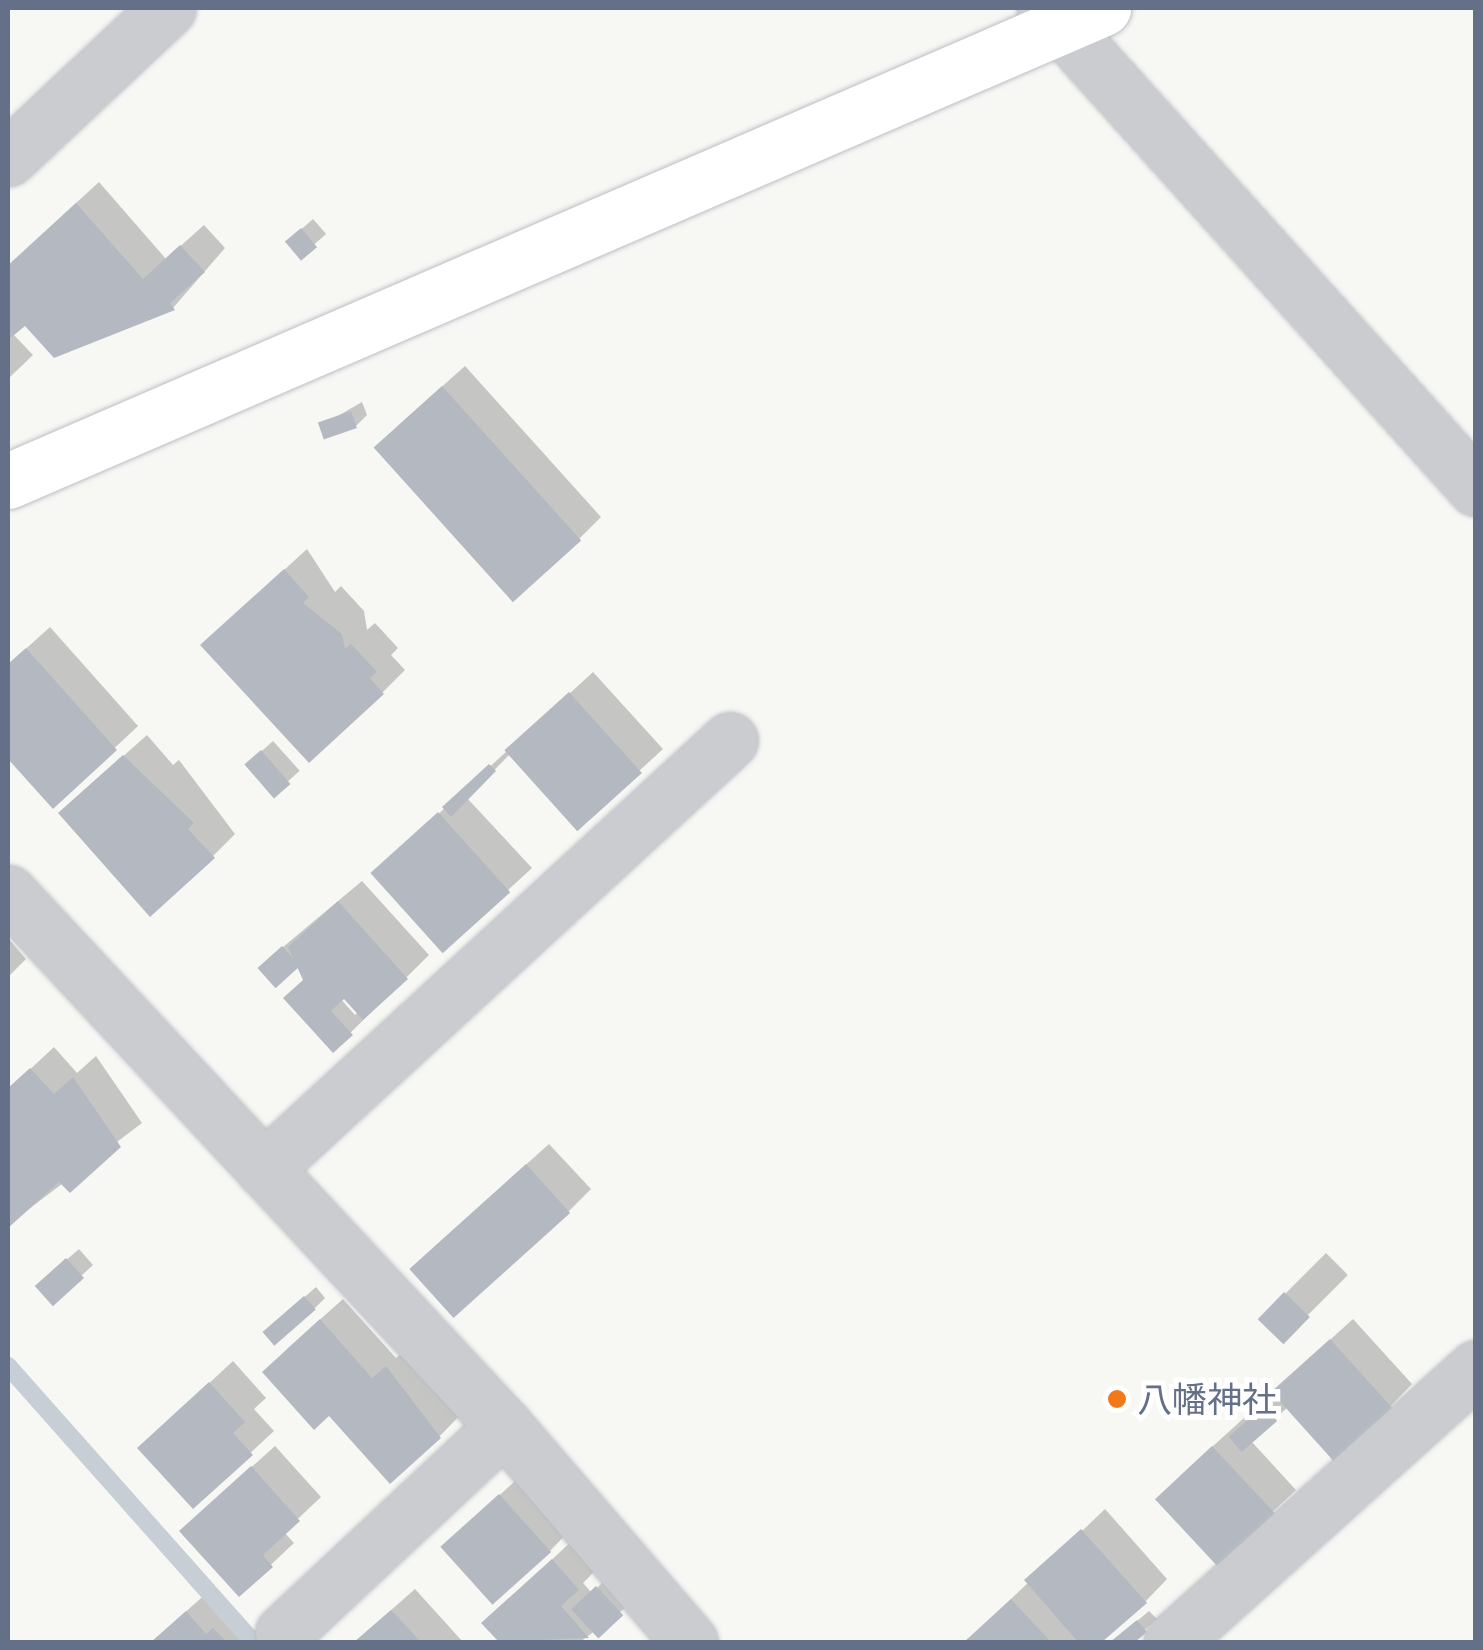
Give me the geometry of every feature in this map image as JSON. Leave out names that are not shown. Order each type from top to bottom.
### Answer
[{"type":"street","points":[[8,158],[168,8]]},
{"type":"street","points":[[8,481],[1070,14],[1476,488]]},
{"type":"street","points":[[264,1169],[730,740]]},
{"type":"street","points":[[8,893],[504,1426],[690,1642]]},
{"type":"street","points":[[1172,1642],[1476,1368]]},
{"type":"street","points":[[283,1633],[504,1426]]},
{"type":"building","points":[[76,203],[143,279],[180,245],[205,272],[170,303],[175,310],[54,358],[25,326],[8,340],[8,266]]},
{"type":"building","points":[[301,228],[317,247],[301,261],[285,241]]},
{"type":"building","points":[[442,386],[581,541],[513,602],[374,448]]},
{"type":"building","points":[[351,411],[357,428],[324,439],[318,422]]},
{"type":"building","points":[[284,569],[309,597],[303,603],[342,634],[345,649],[351,644],[377,672],[370,678],[384,694],[309,763],[200,645]]},
{"type":"building","points":[[26,648],[117,750],[53,809],[8,759],[8,664]]},
{"type":"building","points":[[569,692],[642,773],[577,831],[504,750]]},
{"type":"building","points":[[261,750],[291,784],[274,798],[244,764]]},
{"type":"building","points":[[123,755],[194,823],[188,829],[215,858],[150,917],[58,813]]},
{"type":"building","points":[[489,764],[496,771],[451,817],[442,807]]},
{"type":"building","points":[[438,812],[510,892],[443,953],[370,873]]},
{"type":"building","points":[[338,901],[408,979],[363,1020],[344,999],[331,1011],[353,1035],[333,1053],[283,998],[303,980],[288,947]]},
{"type":"building","points":[[282,946],[300,966],[276,988],[257,968]]},
{"type":"building","points":[[30,1068],[54,1094],[73,1077],[121,1147],[70,1193],[59,1182],[8,1228],[8,1088]]},
{"type":"building","points":[[526,1164],[570,1213],[453,1318],[409,1269]]},
{"type":"building","points":[[66,1258],[84,1278],[53,1306],[35,1286]]},
{"type":"building","points":[[1284,1292],[1310,1317],[1283,1344],[1258,1319]]},
{"type":"building","points":[[304,1296],[316,1310],[274,1346],[262,1332]]},
{"type":"building","points":[[320,1319],[372,1378],[386,1366],[441,1438],[390,1484],[329,1416],[314,1430],[262,1372]]},
{"type":"building","points":[[1330,1339],[1392,1408],[1334,1461],[1271,1392]]},
{"type":"building","points":[[209,1382],[245,1422],[233,1433],[253,1455],[193,1509],[137,1448]]},
{"type":"building","points":[[1264,1406],[1277,1421],[1242,1452],[1229,1437]]},
{"type":"building","points":[[1212,1446],[1275,1514],[1218,1567],[1155,1499]]},
{"type":"building","points":[[251,1466],[300,1521],[263,1555],[273,1567],[239,1597],[179,1531]]},
{"type":"building","points":[[499,1494],[551,1552],[492,1605],[440,1547]]},
{"type":"building","points":[[1081,1529],[1147,1603],[1102,1642],[1078,1642],[1024,1580]]},
{"type":"building","points":[[552,1559],[579,1590],[561,1606],[589,1638],[499,1642],[481,1623]]},
{"type":"building","points":[[596,1586],[623,1615],[598,1638],[571,1609]]},
{"type":"building","points":[[1011,1599],[1051,1642],[964,1642]]},
{"type":"building","points":[[391,1610],[421,1642],[354,1642]]},
{"type":"building","points":[[186,1611],[206,1634],[213,1628],[227,1642],[151,1642]]},
{"type":"building","points":[[1137,1620],[1147,1632],[1135,1642],[1110,1642]]},
{"type":"waterway","points":[[8,1366],[253,1642]]},
{"type":"place","name":"八幡神社","points":[[1117,1399]]}]
